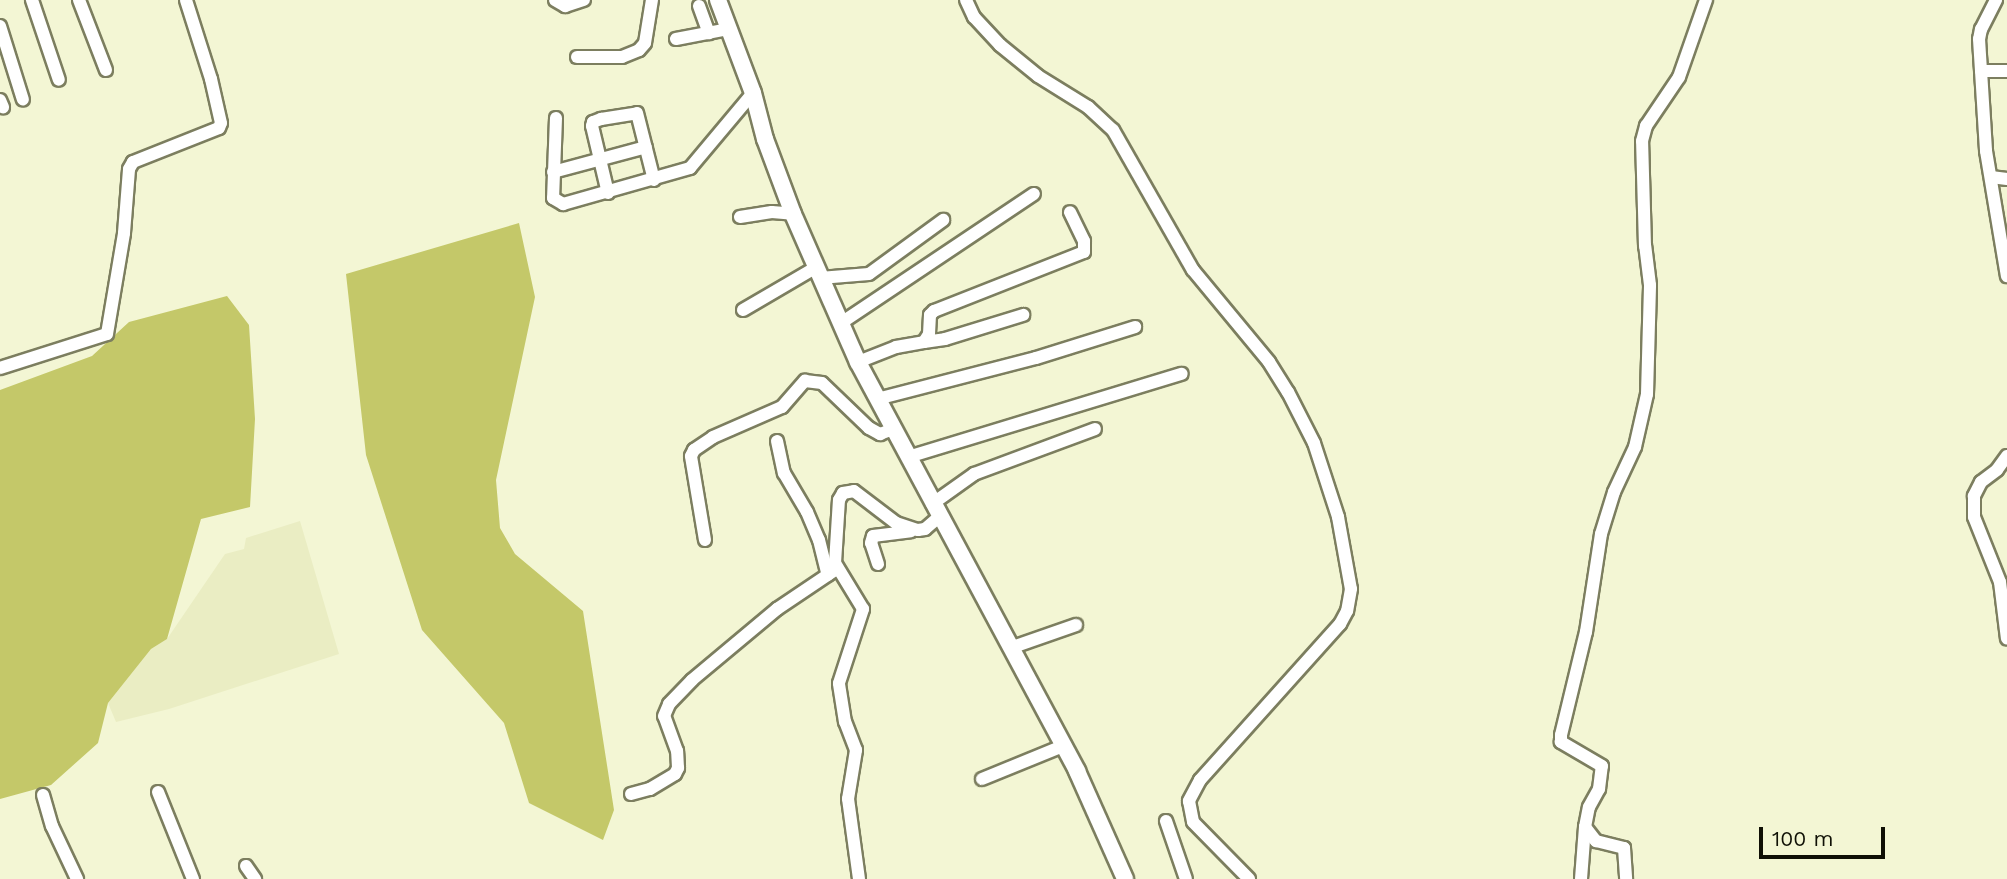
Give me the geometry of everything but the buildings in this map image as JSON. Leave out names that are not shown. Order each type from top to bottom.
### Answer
[{"type":"main road","points":[[718,0],[753,93],[765,139],[793,214],[858,362],[935,511],[1063,746],[1125,879]]},
{"type":"street","points":[[32,0],[59,80]]},
{"type":"street","points":[[79,0],[106,69]]},
{"type":"street","points":[[0,368],[107,334],[124,233],[129,169],[133,162],[219,128],[221,123],[211,79],[186,0]]},
{"type":"street","points":[[555,0],[559,5],[565,6],[583,0]]},
{"type":"street","points":[[577,57],[622,57],[639,50],[645,43],[652,0]]},
{"type":"street","points":[[966,0],[974,18],[1000,45],[1038,76],[1088,107],[1113,130],[1194,270],[1269,362],[1288,392],[1314,443],[1338,517],[1351,589],[1347,611],[1340,624],[1200,780],[1189,801],[1194,822],[1249,879]]},
{"type":"street","points":[[1581,879],[1585,827],[1598,789],[1602,766],[1562,742],[1561,735],[1586,632],[1601,534],[1614,492],[1635,447],[1647,394],[1650,285],[1644,246],[1642,141],[1646,126],[1679,78],[1706,0]]},
{"type":"street","points":[[1996,0],[1981,29],[1981,71],[1991,177],[2005,240],[2007,276]]},
{"type":"street","points":[[699,6],[709,33]]},
{"type":"street","points":[[0,26],[23,100]]},
{"type":"street","points":[[676,39],[729,29]]},
{"type":"street","points":[[1981,71],[2007,71]]},
{"type":"street","points":[[556,118],[553,198],[563,205],[690,168],[753,93]]},
{"type":"street","points":[[608,193],[592,126],[593,122],[601,119],[637,113],[654,180]]},
{"type":"street","points":[[552,172],[646,146]]},
{"type":"street","points":[[1991,177],[2007,179]]},
{"type":"street","points":[[841,323],[1034,194]]},
{"type":"street","points":[[740,217],[772,212],[793,214]]},
{"type":"street","points":[[924,342],[929,334],[930,315],[934,311],[1084,252],[1084,240],[1070,212]]},
{"type":"street","points":[[743,310],[818,273],[870,274],[943,220]]},
{"type":"street","points":[[858,362],[897,347],[945,339],[1023,315]]},
{"type":"street","points":[[877,399],[1036,358],[1135,327]]},
{"type":"street","points":[[908,457],[1182,374]]},
{"type":"street","points":[[705,540],[691,456],[694,450],[782,407],[805,381],[822,383],[869,428],[880,434],[893,429]]},
{"type":"street","points":[[878,564],[871,543],[873,536],[925,529],[935,511],[974,474],[1095,429]]},
{"type":"street","points":[[777,441],[784,473],[807,512],[833,572],[863,609],[839,683],[845,722],[856,750],[848,799],[859,879]]},
{"type":"street","points":[[2007,456],[1997,470],[1981,482],[1974,496],[1974,517],[2000,582],[2007,639]]},
{"type":"street","points":[[631,794],[650,789],[675,774],[678,768],[677,751],[664,716],[669,704],[692,680],[777,609],[833,572],[839,500],[848,491],[860,494],[896,523],[918,530]]},
{"type":"street","points":[[1010,648],[1076,625]]},
{"type":"street","points":[[982,779],[1063,746]]},
{"type":"street","points":[[158,792],[193,879]]},
{"type":"street","points":[[43,795],[52,826],[77,879]]},
{"type":"street","points":[[1166,821],[1186,879]]},
{"type":"street","points":[[1585,827],[1597,841],[1624,848],[1626,879]]},
{"type":"street","points":[[246,866],[255,879]]},
{"type":"shaded area","points":[[300,521],[339,654],[169,709],[116,722],[108,703],[151,649],[167,639],[225,554],[244,549],[246,538]]},
{"type":"green space","points":[[519,223],[535,297],[496,480],[500,528],[515,554],[583,611],[614,810],[603,840],[529,803],[504,723],[422,630],[366,455],[346,274]]},
{"type":"green space","points":[[227,296],[249,325],[255,419],[250,507],[201,519],[167,639],[151,649],[108,703],[98,743],[51,785],[0,799],[0,390],[92,356],[129,322]]}]
